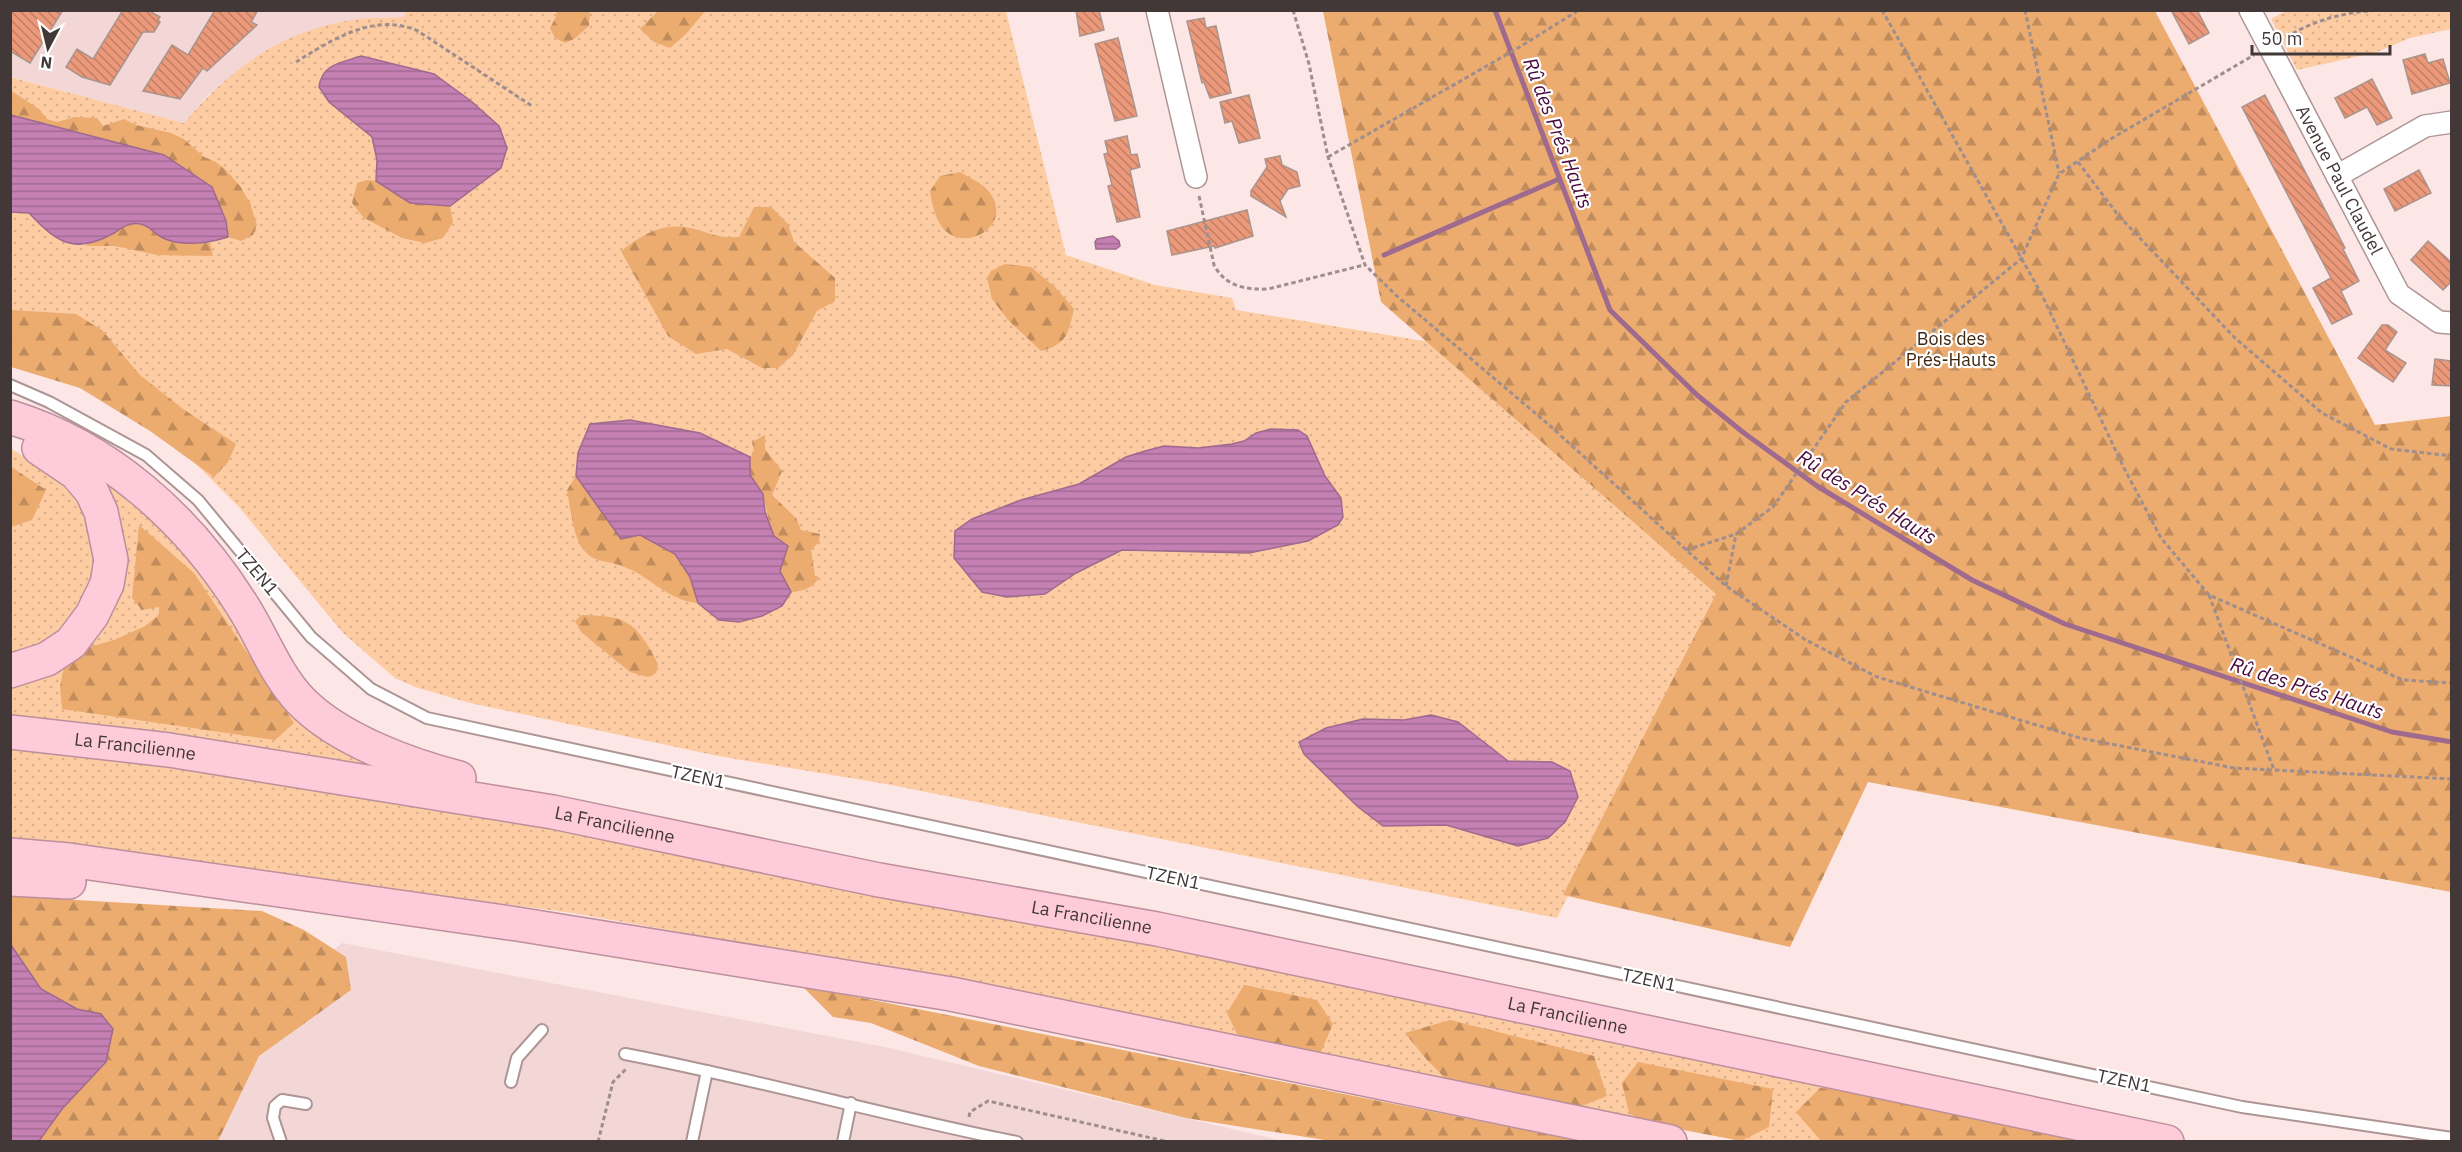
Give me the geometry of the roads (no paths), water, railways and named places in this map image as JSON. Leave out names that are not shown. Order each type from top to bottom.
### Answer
[{"type":"highway","points":[[10,417],[63,438],[130,480],[167,510],[223,574],[284,679],[302,701],[321,718],[376,748],[429,770],[508,790],[553,812]]},
{"type":"highway","points":[[10,435],[53,456],[76,473],[92,492],[101,512],[111,560],[107,584],[92,615],[71,643],[47,659],[10,671]]},
{"type":"highway","name":"La Francilienne","points":[[10,732],[169,750],[553,812],[879,880],[1157,929],[2167,1142]]},
{"type":"highway","points":[[10,855],[69,860],[517,924],[951,994],[1670,1142]]},
{"type":"highway","points":[[10,879],[83,882],[195,895],[282,890]]},
{"type":"street","points":[[1157,10],[1196,177]]},
{"type":"street","name":"Avenue Paul Claudel","points":[[2250,10],[2399,294],[2439,322],[2451,323]]},
{"type":"street","points":[[2337,176],[2426,126],[2451,122]]},
{"type":"lane","name":"TZEN1","points":[[10,385],[49,402],[146,455],[198,500],[311,637],[371,689],[428,718],[2242,1107],[2451,1138]]},
{"type":"lane","points":[[511,1082],[517,1058],[542,1030]]},
{"type":"lane","points":[[625,1054],[1017,1142]]},
{"type":"lane","points":[[692,1142],[706,1071]]},
{"type":"lane","points":[[281,1142],[273,1118],[274,1106],[282,1100],[306,1104]]},
{"type":"lane","points":[[843,1142],[851,1103]]},
{"type":"waterway","name":"Rû des Prés Hauts","points":[[1495,10],[1610,310],[1697,395],[1744,433],[1817,486],[1972,580],[2065,624],[2392,732],[2452,742]]},
{"type":"waterway","points":[[1384,255],[1559,179]]},
{"type":"park label","name":"Bois des Prés-Hauts","points":[[1951,349]]}]
